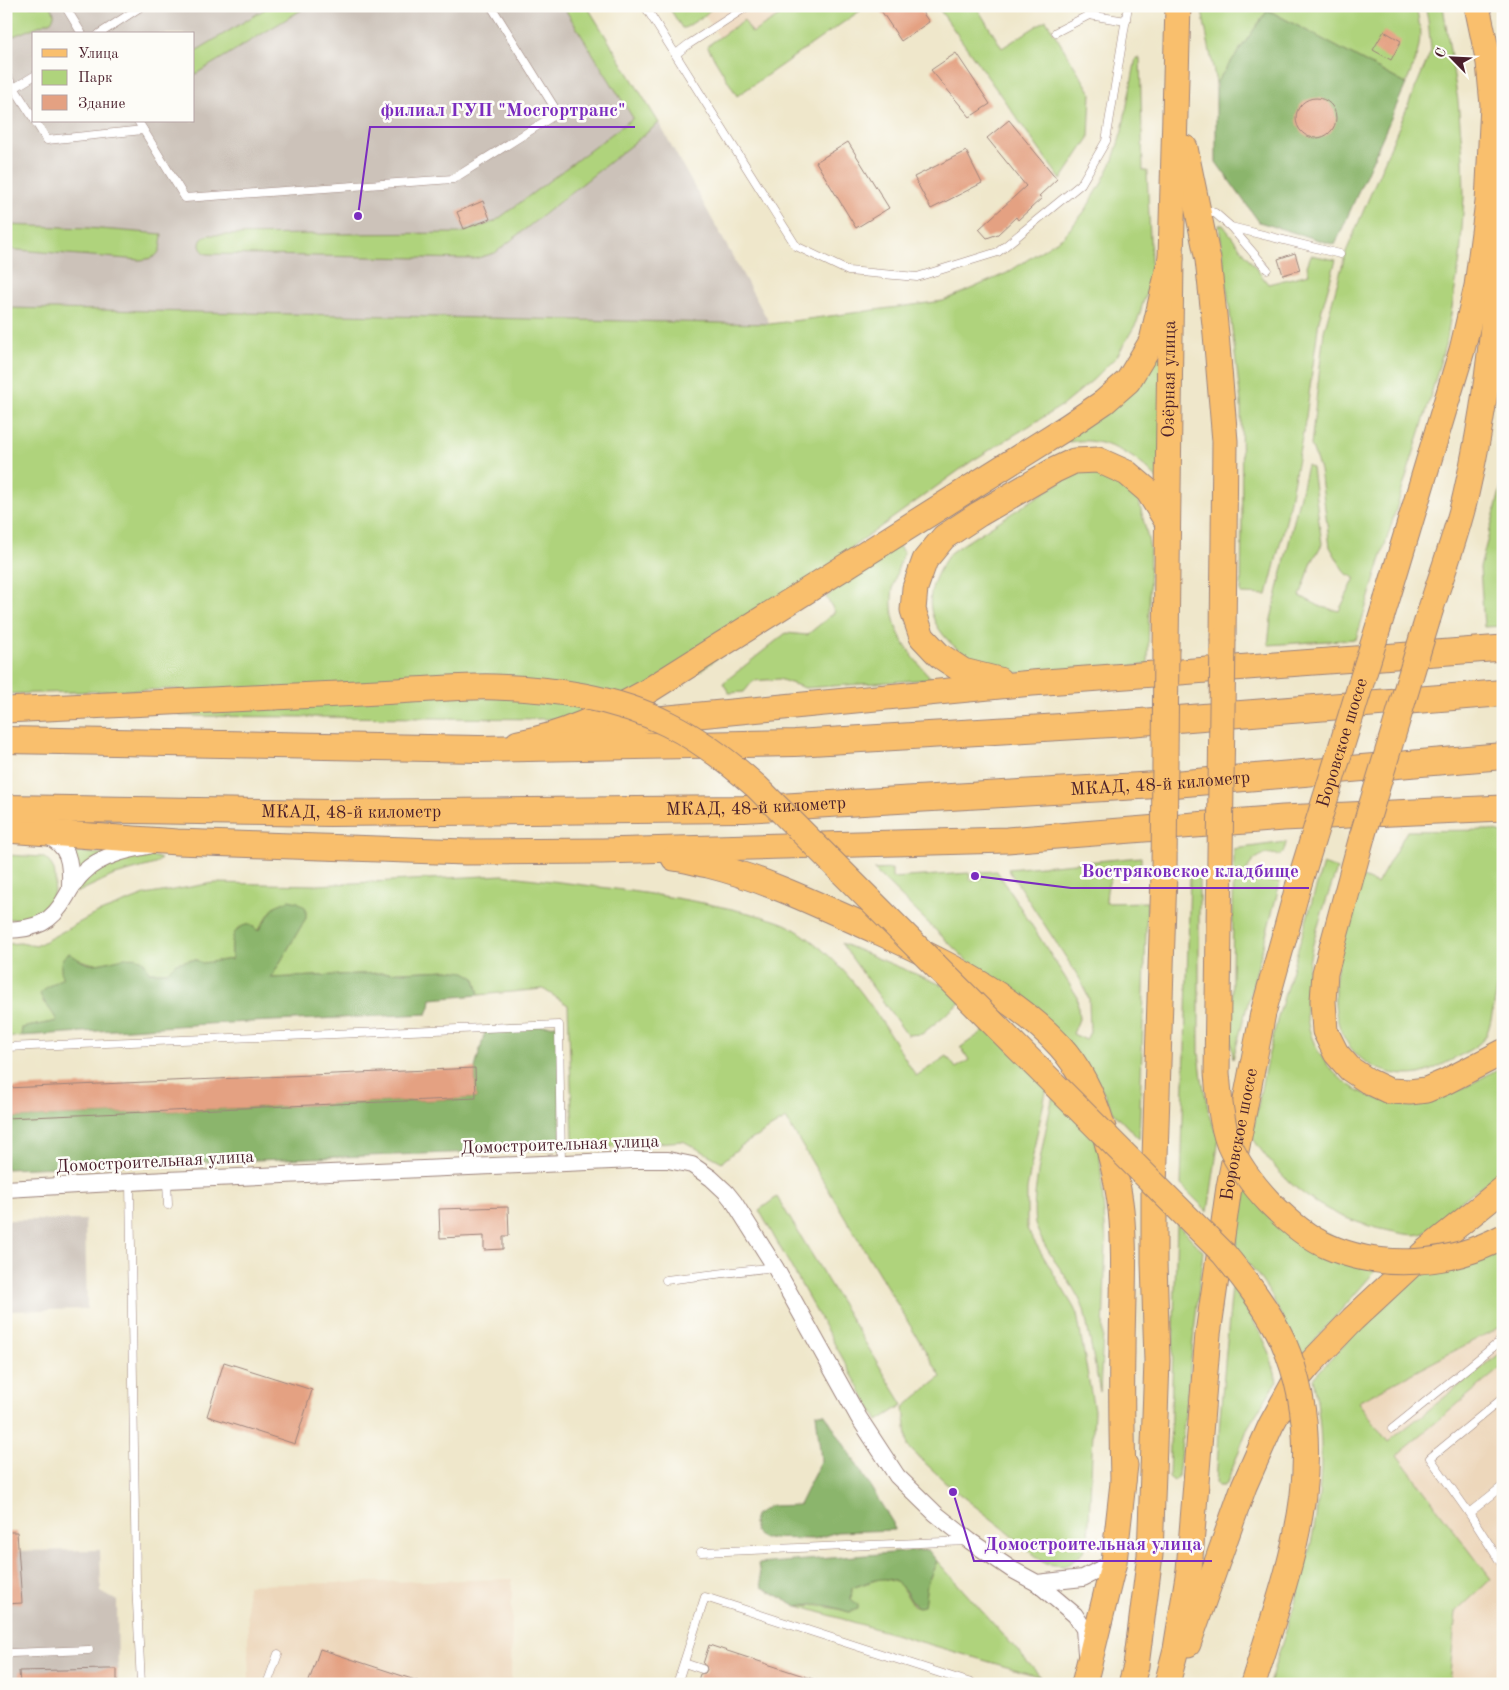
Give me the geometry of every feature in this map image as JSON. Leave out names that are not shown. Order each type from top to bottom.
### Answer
[{"type":"highway","points":[[6,740],[479,749],[795,743],[1128,723],[1503,693]]},
{"type":"highway","name":"МКАД, 48-й километр","points":[[6,808],[321,813],[744,809],[1174,784],[1503,756]]},
{"type":"main road","name":"Озёрная улица","points":[[1154,1262],[1156,1125],[1164,874],[1166,520],[1178,6]]},
{"type":"main road","points":[[1477,6],[1489,62],[1501,166],[1497,294],[1478,435],[1466,496],[1362,837],[1325,973],[1323,1002],[1325,1031],[1336,1053],[1350,1069],[1388,1091],[1410,1092],[1426,1090],[1503,1052]]},
{"type":"main road","name":"Боровское шоссе","points":[[1167,1684],[1176,1649],[1189,1570],[1208,1334],[1229,1187],[1263,1013],[1298,887],[1462,350],[1477,286],[1488,202],[1493,105]]},
{"type":"main road","points":[[1176,107],[1208,260],[1225,441],[1217,1073],[1221,1110],[1229,1144],[1253,1185],[1287,1221],[1326,1246],[1361,1258],[1404,1262],[1441,1259],[1482,1248],[1503,1237]]},
{"type":"main road","points":[[479,749],[522,742],[575,727],[602,716],[643,694],[1050,438],[1104,402],[1128,381],[1152,342],[1171,258]]},
{"type":"main road","points":[[1032,684],[990,679],[963,671],[939,655],[922,637],[913,610],[915,588],[925,560],[944,538],[979,514],[1054,470],[1074,461],[1098,460],[1127,473],[1148,491],[1166,520]]},
{"type":"main road","points":[[575,727],[1032,684],[1503,648]]},
{"type":"main road","points":[[6,710],[494,687],[549,690],[597,698],[637,710],[668,724],[706,746],[731,765],[757,787],[1216,1247],[1239,1272],[1262,1305],[1282,1340],[1298,1389],[1306,1437],[1306,1476],[1297,1539],[1253,1684]]},
{"type":"main road","points":[[6,830],[178,842],[465,852],[1007,840],[1283,818],[1495,811]]},
{"type":"main road","points":[[602,850],[680,859],[729,870],[775,886],[915,949],[958,971],[999,996],[1038,1026],[1060,1046],[1077,1068],[1092,1093],[1118,1183],[1122,1211],[1123,1248],[1123,1480]]},
{"type":"main road","points":[[1174,1684],[1244,1486],[1271,1425],[1294,1383],[1353,1319],[1426,1251],[1503,1189]]},
{"type":"main road","points":[[1086,1676],[1114,1562],[1123,1480],[1154,1262]]},
{"type":"main road","points":[[1131,1684],[1136,1666],[1150,1555],[1157,1361],[1154,1262]]},
{"type":"street","points":[[40,832],[55,839],[64,850],[70,863],[70,888]]},
{"type":"street","points":[[6,930],[30,928],[47,921],[59,909],[70,888],[84,871],[100,860],[141,848],[178,842]]},
{"type":"street","name":"Домостроительная улица","points":[[6,1190],[167,1180],[561,1165],[634,1160],[668,1160],[692,1165],[711,1178],[726,1192],[774,1268],[850,1404],[897,1476],[936,1514],[970,1541],[1011,1569],[1037,1583],[1075,1615],[1084,1629],[1086,1676]]},
{"type":"street","points":[[1037,1583],[1082,1578],[1114,1562]]},
{"type":"lane","points":[[65,6],[81,32]]},
{"type":"lane","points":[[102,32],[142,6]]},
{"type":"lane","points":[[139,122],[185,198],[453,179],[558,114],[491,6]]},
{"type":"lane","points":[[645,6],[796,246],[848,271],[917,277],[998,252],[1081,184],[1106,141],[1128,6]]},
{"type":"lane","points":[[676,54],[748,6]]},
{"type":"lane","points":[[1089,15],[1091,6]]},
{"type":"lane","points":[[1056,32],[1089,15],[1126,21]]},
{"type":"lane","points":[[6,75],[32,115]]},
{"type":"lane","points":[[14,88],[32,77]]},
{"type":"lane","points":[[36,122],[47,140],[143,130]]},
{"type":"lane","points":[[1196,206],[1215,213],[1231,227],[1267,269]]},
{"type":"lane","points":[[1231,227],[1340,254]]},
{"type":"lane","points":[[6,1047],[559,1025],[561,1165]]},
{"type":"lane","points":[[167,1180],[168,1205]]},
{"type":"lane","points":[[130,1182],[136,1582],[141,1684]]},
{"type":"lane","points":[[666,1280],[774,1268]]},
{"type":"lane","points":[[1392,1429],[1503,1340]]},
{"type":"lane","points":[[1503,1398],[1430,1458],[1469,1512],[1503,1566]]},
{"type":"lane","points":[[1469,1512],[1503,1486]]},
{"type":"lane","points":[[701,1552],[970,1541]]},
{"type":"lane","points":[[1494,1551],[1503,1546]]},
{"type":"lane","points":[[677,1684],[705,1597],[974,1684]]},
{"type":"lane","points":[[11,1652],[89,1650]]},
{"type":"lane","points":[[267,1684],[278,1654]]},
{"type":"lane","points":[[684,1663],[702,1668]]},
{"type":"shaded area","points":[[6,6],[587,6],[659,123],[770,324],[6,308]]},
{"type":"shaded area","points":[[699,6],[785,6],[787,10],[727,50]]},
{"type":"shaded area","points":[[6,1220],[85,1220],[87,1309],[6,1311]]},
{"type":"shaded area","points":[[1503,1325],[1503,1684],[1449,1684],[1456,1612],[1397,1455],[1358,1402]]},
{"type":"shaded area","points":[[6,1509],[8,1551],[100,1550],[101,1592],[117,1601],[118,1684],[6,1684]]},
{"type":"shaded area","points":[[512,1579],[511,1684],[249,1684],[247,1585]]},
{"type":"green space","points":[[13,6],[51,6],[54,16],[51,21],[6,39],[6,9]]},
{"type":"green space","points":[[270,6],[308,6],[195,74],[195,51]]},
{"type":"green space","points":[[563,6],[587,6],[659,123],[495,253],[474,259],[207,254],[200,247],[201,241],[205,236],[209,235],[460,233],[494,222],[633,118]]},
{"type":"green space","points":[[668,6],[711,6],[711,9],[705,15],[682,28]]},
{"type":"green space","points":[[785,6],[867,6],[737,96],[707,46],[744,20],[752,33],[787,11]]},
{"type":"green space","points":[[937,6],[976,6],[1002,48],[1046,20],[1091,93],[1089,138],[1061,180]]},
{"type":"green space","points":[[1201,6],[1416,6],[1420,28],[1419,46],[1406,84],[1268,10],[1216,83]]},
{"type":"green space","points":[[1425,6],[1443,6],[1458,101],[1463,157],[1464,197],[1460,259],[1447,338],[1425,416],[1356,639],[1268,645],[1271,619],[1307,465],[1312,468],[1322,544],[1312,562],[1300,596],[1321,607],[1339,611],[1355,578],[1345,573],[1330,547],[1320,470],[1311,445],[1324,331],[1346,252],[1431,51]]},
{"type":"green space","points":[[1268,10],[1406,84],[1335,245],[1259,222],[1216,162],[1216,83]]},
{"type":"green space","points":[[1136,58],[1140,58],[1143,171],[1147,171],[1151,261],[1148,287],[1137,322],[1117,356],[1094,379],[1063,405],[972,461],[854,546],[702,670],[599,711],[557,719],[180,716],[179,689],[6,694],[6,308],[770,324],[943,301],[1007,273],[1064,236],[1084,212],[1113,160],[1122,131]]},
{"type":"green space","points":[[6,225],[88,228],[162,234],[161,245],[156,256],[140,260],[6,249]]},
{"type":"green space","points":[[1219,225],[1223,225],[1268,284],[1309,274],[1307,266],[1311,255],[1336,260],[1319,320],[1306,417],[1286,521],[1267,595],[1241,594],[1241,402]]},
{"type":"green space","points":[[1162,339],[1162,485],[1144,466],[1121,451],[1109,445],[1095,442],[1069,442],[1065,433]]},
{"type":"green space","points":[[1084,471],[1093,472],[1119,483],[1131,491],[1139,501],[1150,548],[1148,665],[1015,673],[1000,671],[960,650],[939,629],[931,609],[930,599],[939,570],[951,552],[1073,474]]},
{"type":"green space","points":[[1503,480],[1503,626],[1484,627],[1480,568]]},
{"type":"green space","points":[[897,544],[904,553],[893,590],[892,606],[894,621],[908,649],[932,679],[805,688],[779,679],[753,681],[744,692],[729,693],[723,683],[786,633],[807,635],[835,612],[826,597]]},
{"type":"green space","points":[[1489,830],[1503,833],[1503,988],[1497,989],[1487,1033],[1480,1043],[1471,1049],[1424,1073],[1406,1075],[1380,1070],[1368,1064],[1349,1046],[1338,1022],[1335,1005],[1337,968],[1361,877],[1377,884],[1407,831]]},
{"type":"green space","points":[[1286,842],[1281,854],[1265,854],[1257,858],[1250,864],[1244,877],[1280,883],[1233,1059],[1231,1041],[1234,849]]},
{"type":"green space","points":[[73,852],[156,857],[161,859],[155,864],[112,876],[76,893]]},
{"type":"green space","points":[[6,855],[43,857],[52,866],[55,874],[53,894],[47,907],[38,915],[27,918],[6,919]]},
{"type":"green space","points":[[1141,857],[1141,871],[1118,873],[1113,876],[1108,886],[1106,903],[1147,902],[1139,1139],[1114,1113],[1097,1080],[995,988],[874,870],[892,869],[892,878],[969,873],[970,880],[981,879],[980,872],[997,871],[1077,996],[1079,1019],[1073,1034],[1086,1040],[1090,1032],[1089,999],[1080,979],[1008,869]]},
{"type":"green space","points":[[1323,864],[1337,869],[1320,920],[1307,973],[1306,1009],[1309,1028],[1315,1045],[1324,1061],[1350,1086],[1383,1100],[1408,1104],[1432,1102],[1473,1083],[1503,1066],[1503,1173],[1474,1192],[1424,1233],[1402,1234],[1367,1225],[1328,1210],[1294,1187],[1265,1156],[1252,1137],[1264,1073],[1278,1017]]},
{"type":"green space","points":[[503,875],[675,898],[732,909],[778,921],[791,927],[811,941],[847,974],[877,1014],[916,1076],[947,1056],[956,1068],[969,1060],[961,1047],[988,1028],[1047,1088],[1027,1190],[1027,1229],[1077,1314],[1094,1410],[1088,1543],[1081,1554],[1071,1563],[1063,1566],[1045,1564],[953,1489],[908,1447],[904,1407],[941,1377],[786,1119],[741,1146],[722,1162],[683,1141],[583,1149],[576,1144],[573,1137],[568,1005],[543,989],[479,995],[475,978],[448,970],[271,978],[306,917],[275,906],[257,931],[254,927],[246,925],[237,929],[231,950],[232,959],[202,964],[196,960],[176,963],[167,972],[149,972],[143,960],[94,964],[80,960],[62,978],[46,988],[43,1002],[53,1012],[57,1021],[22,1028],[21,1036],[6,1038],[6,944],[20,943],[36,946],[95,914],[145,895],[213,883],[317,885]]},
{"type":"green space","points":[[1190,875],[1199,876],[1199,1052],[1210,1118],[1219,1138],[1208,1212],[1181,1185]]},
{"type":"green space","points":[[289,900],[298,902],[306,908],[306,918],[271,978],[448,970],[465,972],[475,978],[479,995],[431,999],[427,1014],[206,1024],[21,1036],[22,1028],[57,1021],[40,994],[62,978],[62,961],[69,953],[81,961],[91,964],[137,957],[144,961],[149,972],[167,972],[176,963],[189,960],[196,960],[202,963],[232,959],[232,940],[235,932],[245,925],[253,926],[258,931],[275,906]]},
{"type":"green space","points":[[841,943],[947,987],[961,1002],[922,1034],[907,1035]]},
{"type":"green space","points":[[559,1025],[561,1149],[6,1169],[6,1118],[476,1098],[475,1068],[486,1028]]},
{"type":"green space","points":[[1053,1095],[1099,1142],[1106,1241],[1100,1392],[1084,1309],[1041,1238],[1034,1216],[1040,1162]]},
{"type":"green space","points":[[1244,1180],[1262,1201],[1383,1262],[1301,1356],[1271,1295],[1236,1246]]},
{"type":"green space","points":[[777,1197],[903,1405],[878,1421],[759,1210]]},
{"type":"green space","points":[[1177,1224],[1203,1251],[1178,1477],[1174,1481],[1169,1477]]},
{"type":"green space","points":[[1503,1246],[1503,1325],[1358,1402],[1388,1442],[1503,1351],[1503,1366],[1397,1455],[1491,1579],[1456,1612],[1449,1684],[1269,1684],[1307,1560],[1317,1509],[1321,1471],[1321,1444],[1313,1378],[1360,1328],[1433,1263]]},
{"type":"green space","points":[[1232,1286],[1261,1334],[1269,1351],[1277,1381],[1248,1427],[1227,1483],[1223,1486],[1218,1486],[1216,1483],[1220,1417]]},
{"type":"green space","points":[[816,1413],[825,1414],[893,1523],[894,1530],[837,1532],[814,1539],[762,1538],[755,1532],[753,1523],[755,1515],[769,1506],[799,1505],[821,1460]]},
{"type":"green space","points":[[928,1550],[937,1561],[927,1584],[924,1606],[919,1607],[913,1603],[900,1585],[888,1579],[874,1580],[852,1588],[851,1599],[858,1605],[858,1609],[849,1612],[829,1606],[812,1604],[797,1606],[762,1587],[758,1564]]},
{"type":"green space","points":[[937,1561],[1041,1677],[798,1606],[824,1606],[849,1612],[858,1605],[851,1600],[852,1588],[882,1578],[899,1583],[913,1605],[923,1606],[927,1584]]},
{"type":"building","points":[[878,6],[918,6],[929,22],[901,41]]},
{"type":"building","points":[[1384,31],[1401,41],[1391,60],[1373,50]]},
{"type":"building","points":[[956,53],[990,104],[970,117],[931,70]]},
{"type":"building","points":[[1320,98],[1327,101],[1333,107],[1336,118],[1335,126],[1327,135],[1320,138],[1312,138],[1305,135],[1297,126],[1296,114],[1299,107],[1308,99]]},
{"type":"building","points":[[1009,120],[1057,179],[1039,196],[1042,198],[1018,220],[1016,217],[998,234],[987,238],[979,229],[1026,186],[987,138]]},
{"type":"building","points":[[848,142],[889,208],[856,228],[816,162]]},
{"type":"building","points":[[966,151],[982,183],[931,209],[914,177]]},
{"type":"building","points":[[483,201],[490,219],[464,229],[457,212]]},
{"type":"building","points":[[1295,253],[1300,270],[1283,275],[1278,259]]},
{"type":"building","points":[[475,1068],[476,1098],[6,1118],[6,1088]]},
{"type":"building","points":[[508,1207],[509,1236],[503,1236],[503,1249],[484,1250],[484,1236],[440,1238],[439,1209]]},
{"type":"building","points":[[224,1362],[312,1390],[295,1444],[207,1416]]},
{"type":"building","points":[[6,1532],[17,1532],[22,1603],[6,1604]]},
{"type":"building","points":[[709,1645],[819,1681],[818,1684],[697,1684],[700,1674],[705,1673],[707,1670],[703,1664]]},
{"type":"building","points":[[320,1649],[418,1681],[417,1684],[308,1684]]},
{"type":"building","points":[[117,1669],[117,1684],[20,1684],[19,1671]]},
{"type":"place","name":"филиал ГУП \"Мосгортранс\"","points":[[358,216]]},
{"type":"place","name":"Востряковское кладбище","points":[[975,876]]},
{"type":"place","name":"Домостроительная улица","points":[[953,1492]]}]
